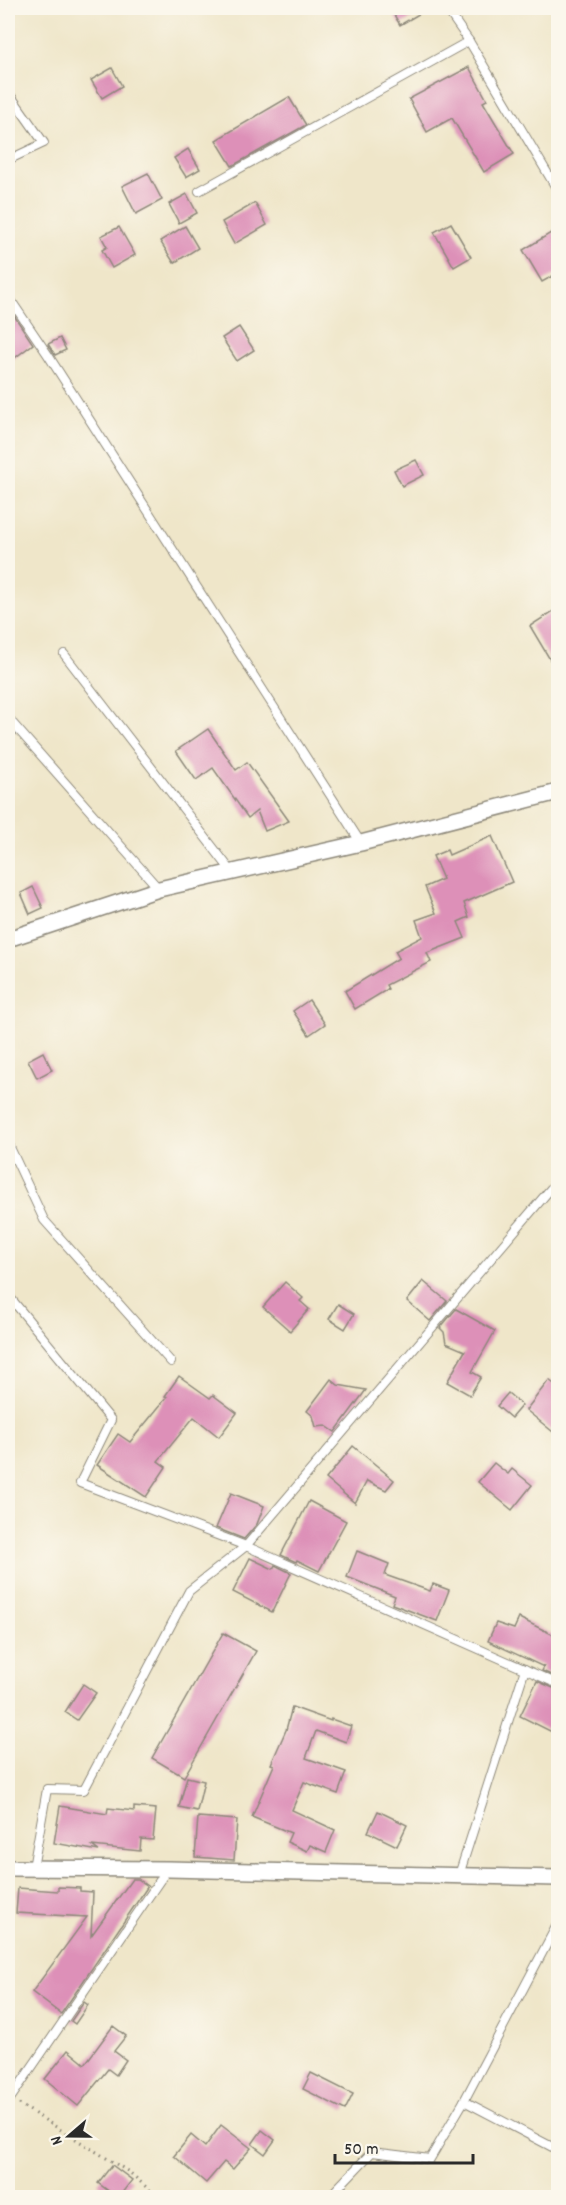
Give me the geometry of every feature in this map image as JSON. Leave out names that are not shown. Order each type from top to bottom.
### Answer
[{"type":"street","points":[[8,939],[159,889],[361,843],[558,792]]},
{"type":"street","points":[[8,1868],[168,1869],[558,1878]]},
{"type":"lane","points":[[446,8],[469,41],[558,191]]},
{"type":"lane","points":[[199,191],[469,41]]},
{"type":"lane","points":[[8,92],[44,143],[8,160]]},
{"type":"lane","points":[[8,296],[55,364],[361,843]]},
{"type":"lane","points":[[64,654],[232,872]]},
{"type":"lane","points":[[8,718],[159,889]]},
{"type":"lane","points":[[8,1143],[44,1220],[171,1362]]},
{"type":"lane","points":[[33,1868],[47,1789],[84,1790],[189,1591],[246,1546],[553,1186]]},
{"type":"lane","points":[[8,1295],[111,1420],[80,1483],[246,1546],[558,1684]]},
{"type":"lane","points":[[459,1875],[525,1669]]},
{"type":"lane","points":[[10,2099],[168,1869]]},
{"type":"lane","points":[[328,2198],[372,2152],[430,2159],[464,2101],[558,1923]]},
{"type":"lane","points":[[464,2101],[558,2150]]},
{"type":"path","points":[[10,2099],[129,2172],[159,2198]]},
{"type":"building","points":[[390,8],[429,8],[400,25]]},
{"type":"building","points":[[469,67],[487,100],[483,102],[514,154],[484,172],[452,118],[427,132],[409,99]]},
{"type":"building","points":[[112,68],[122,86],[102,98],[91,80]]},
{"type":"building","points":[[289,97],[306,125],[232,166],[216,140]]},
{"type":"building","points":[[188,149],[200,169],[186,177],[174,158]]},
{"type":"building","points":[[148,173],[162,200],[136,214],[122,186]]},
{"type":"building","points":[[187,194],[197,213],[179,223],[169,204]]},
{"type":"building","points":[[255,203],[267,225],[234,244],[222,222]]},
{"type":"building","points":[[451,223],[471,257],[454,267],[434,232]]},
{"type":"building","points":[[185,226],[198,248],[174,263],[160,241]]},
{"type":"building","points":[[119,227],[135,255],[112,268],[102,250],[107,247],[101,236]]},
{"type":"building","points":[[554,231],[558,239],[558,273],[542,282],[523,250]]},
{"type":"building","points":[[13,314],[33,344],[8,363],[8,318]]},
{"type":"building","points":[[239,327],[254,350],[237,361],[222,338]]},
{"type":"building","points":[[60,338],[66,350],[55,355],[48,344]]},
{"type":"building","points":[[416,460],[424,475],[402,486],[394,470]]},
{"type":"building","points":[[558,608],[558,673],[530,626]]},
{"type":"building","points":[[208,729],[236,770],[247,762],[289,821],[265,831],[257,811],[248,818],[213,768],[196,780],[176,751]]},
{"type":"building","points":[[492,836],[512,882],[464,903],[469,917],[458,922],[465,938],[427,953],[431,962],[386,985],[388,989],[355,1009],[345,991],[399,958],[395,951],[422,937],[416,920],[436,913],[425,887],[443,879],[433,856],[447,850],[449,855]]},
{"type":"building","points":[[33,887],[43,908],[30,914],[21,893]]},
{"type":"building","points":[[309,1000],[325,1024],[309,1035],[293,1011]]},
{"type":"building","points":[[43,1052],[52,1070],[37,1078],[28,1060]]},
{"type":"building","points":[[423,1281],[447,1301],[430,1321],[407,1301]]},
{"type":"building","points":[[285,1282],[303,1298],[300,1301],[309,1309],[290,1331],[263,1307]]},
{"type":"building","points":[[338,1304],[354,1314],[345,1329],[329,1319]]},
{"type":"building","points":[[456,1309],[495,1331],[472,1372],[481,1377],[470,1395],[447,1382],[465,1351],[446,1343],[444,1332],[440,1328]]},
{"type":"building","points":[[179,1376],[210,1398],[213,1395],[237,1413],[219,1437],[194,1417],[158,1461],[166,1467],[146,1497],[97,1465],[118,1434],[130,1442],[167,1397],[165,1396]]},
{"type":"building","points":[[331,1379],[338,1385],[366,1390],[335,1432],[326,1426],[316,1427],[313,1416],[307,1411]]},
{"type":"building","points":[[549,1380],[558,1387],[558,1436],[526,1410]]},
{"type":"building","points":[[508,1393],[522,1405],[511,1418],[497,1406]]},
{"type":"building","points":[[353,1446],[394,1480],[386,1490],[367,1481],[355,1503],[326,1479]]},
{"type":"building","points":[[494,1463],[508,1474],[512,1469],[532,1485],[512,1510],[478,1482]]},
{"type":"building","points":[[231,1493],[264,1506],[257,1524],[244,1539],[216,1528]]},
{"type":"building","points":[[309,1501],[346,1521],[319,1571],[281,1555]]},
{"type":"building","points":[[357,1551],[389,1564],[385,1575],[430,1591],[433,1584],[449,1590],[437,1621],[392,1604],[395,1596],[347,1577]]},
{"type":"building","points":[[250,1558],[273,1569],[275,1565],[291,1573],[272,1612],[233,1592]]},
{"type":"building","points":[[519,1618],[558,1637],[558,1678],[542,1671],[544,1667],[488,1641],[496,1623],[514,1629]]},
{"type":"building","points":[[223,1633],[256,1651],[184,1777],[152,1758]]},
{"type":"building","points":[[537,1681],[558,1690],[558,1719],[552,1732],[520,1716]]},
{"type":"building","points":[[83,1684],[96,1693],[77,1720],[65,1712]]},
{"type":"building","points":[[292,1707],[351,1726],[346,1742],[316,1731],[306,1758],[346,1772],[338,1794],[304,1782],[292,1810],[335,1830],[326,1852],[310,1845],[307,1851],[287,1842],[291,1833],[252,1817],[274,1765],[271,1764],[286,1730]]},
{"type":"building","points":[[187,1777],[204,1781],[197,1811],[179,1807]]},
{"type":"building","points":[[60,1806],[107,1814],[108,1808],[134,1811],[134,1807],[156,1809],[153,1840],[141,1839],[140,1851],[92,1846],[99,1851],[54,1843]]},
{"type":"building","points":[[378,1811],[407,1825],[397,1846],[368,1832]]},
{"type":"building","points":[[198,1817],[237,1820],[234,1860],[195,1857]]},
{"type":"building","points":[[132,1879],[138,1879],[148,1886],[61,2014],[32,1992],[87,1917],[16,1913],[18,1888],[58,1891],[58,1887],[80,1888],[80,1891],[93,1892],[91,1936]]},
{"type":"building","points":[[84,2002],[88,2005],[75,2024],[71,2021]]},
{"type":"building","points":[[113,2026],[126,2036],[114,2051],[126,2060],[116,2075],[108,2069],[78,2106],[45,2079],[68,2050],[85,2064]]},
{"type":"building","points":[[311,2073],[353,2094],[345,2110],[303,2089]]},
{"type":"building","points":[[221,2125],[251,2148],[233,2169],[224,2162],[206,2183],[174,2156],[191,2135],[205,2147]]},
{"type":"building","points":[[262,2130],[275,2140],[265,2154],[252,2144]]},
{"type":"building","points":[[112,2165],[132,2180],[118,2198],[98,2183]]}]
